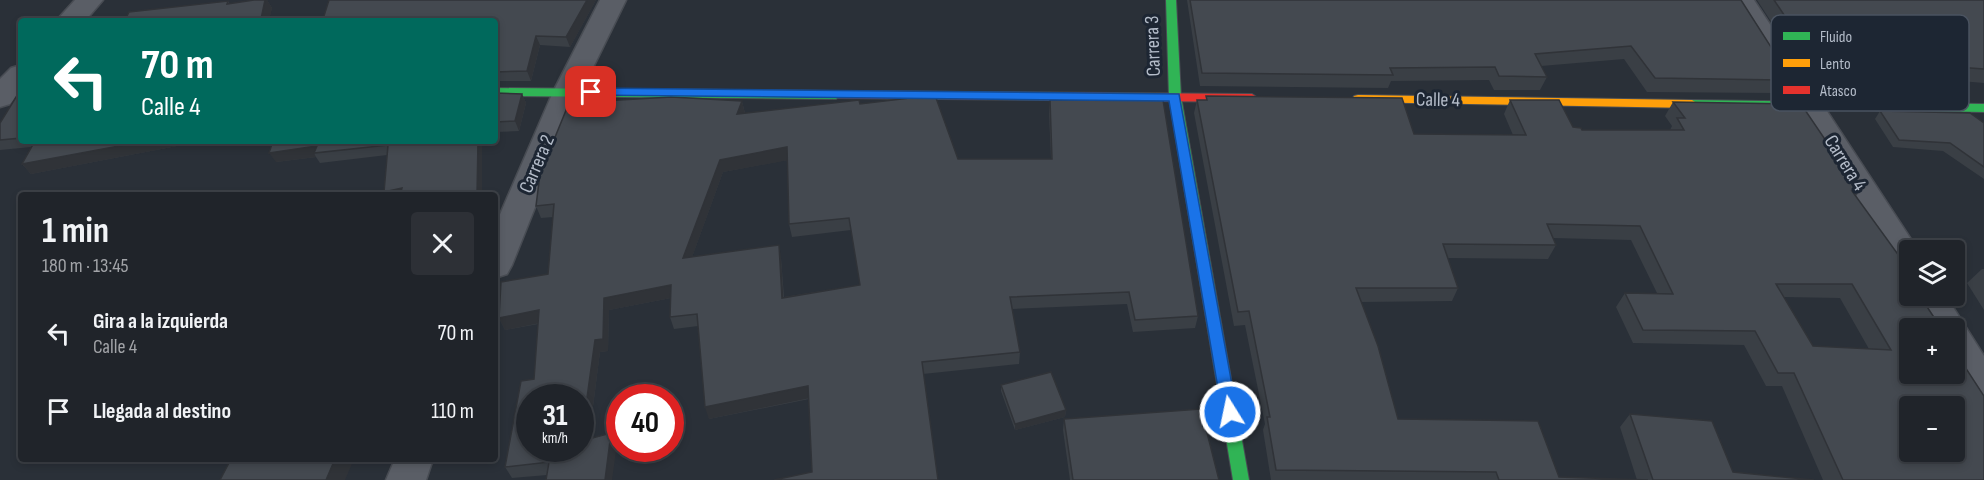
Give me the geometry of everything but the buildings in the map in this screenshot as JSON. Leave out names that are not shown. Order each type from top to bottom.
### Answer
[{"type":"street","points":[[73,18],[90,0]]},
{"type":"street","name":"Carrera 2","points":[[498,258],[567,92],[614,0]]},
{"type":"street","name":"Carrera 3","points":[[1171,0],[1175,97],[1241,480]]},
{"type":"street","name":"Carrera 4","points":[[1741,0],[1771,47]]},
{"type":"street","points":[[0,97],[18,77]]},
{"type":"street","points":[[498,92],[1270,98]]},
{"type":"street","name":"Calle 4","points":[[1342,99],[1771,105]]},
{"type":"street","points":[[0,104],[18,103]]},
{"type":"street","name":"Calle 4","points":[[1969,108],[1984,108]]},
{"type":"street","name":"Carrera 4","points":[[1811,111],[1899,249]]},
{"type":"street","points":[[1965,356],[1984,389]]},
{"type":"street","points":[[406,480],[413,462]]},
{"type":"traffic: fast","points":[[1171,0],[1175,97],[1241,480]]},
{"type":"traffic: fast","points":[[498,92],[836,95]]},
{"type":"traffic: fast","points":[[1692,104],[1771,105]]},
{"type":"traffic: fast","points":[[1969,108],[1984,108]]},
{"type":"traffic: slow","points":[[1358,99],[1692,104]]},
{"type":"traffic: jam","points":[[836,95],[1252,98]]},
{"type":"route","points":[[591,92],[1175,97],[1230,412]]}]
